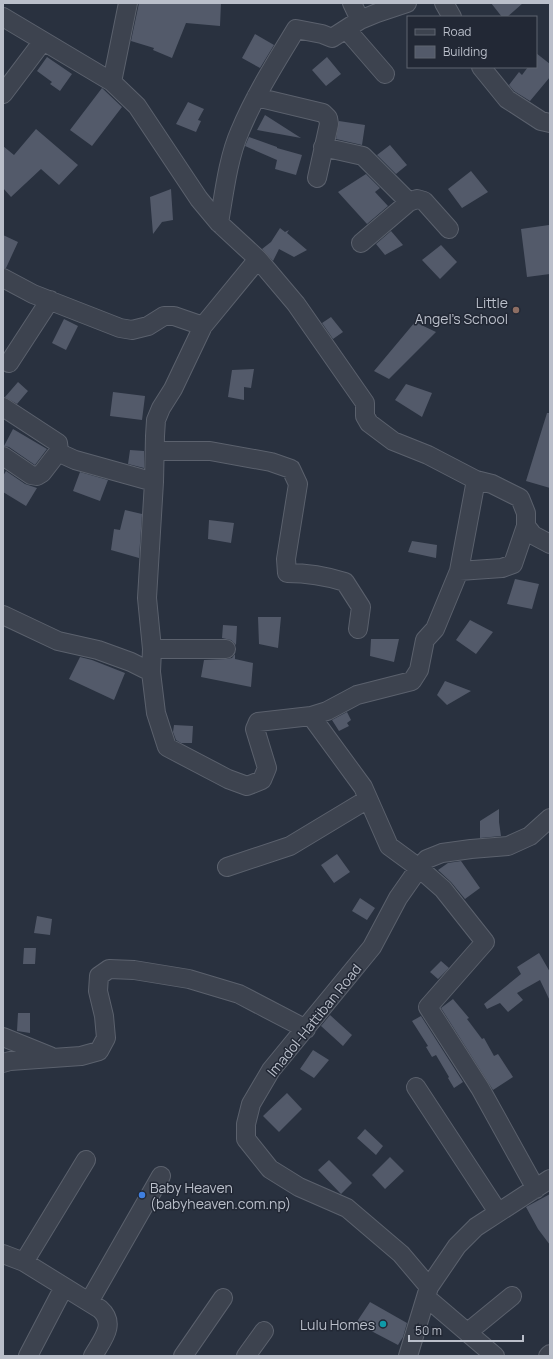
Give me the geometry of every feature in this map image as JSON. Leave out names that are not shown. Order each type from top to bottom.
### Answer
[{"type":"street","points":[[112,82],[128,3]]},
{"type":"street","points":[[352,3],[353,25],[385,74]]},
{"type":"street","points":[[219,223],[228,170],[239,132],[256,97],[296,29],[322,34],[332,38],[377,13],[407,3]]},
{"type":"street","points":[[444,3],[451,16]]},
{"type":"street","points":[[3,17],[112,82],[137,106],[199,199],[219,223],[258,259],[296,304],[365,402],[364,416],[369,423],[393,441],[428,455],[476,480],[492,484],[520,498],[526,513],[526,526],[513,564],[502,568],[460,571]]},
{"type":"street","points":[[3,94],[43,41]]},
{"type":"street","points":[[482,68],[507,99],[541,121],[550,123]]},
{"type":"street","points":[[256,97],[323,113],[328,118],[329,124],[317,178]]},
{"type":"street","points":[[323,147],[363,156],[409,202]]},
{"type":"street","points":[[361,243],[409,202],[417,199],[424,201],[449,229]]},
{"type":"street","points":[[258,259],[204,326],[156,420],[147,598],[152,649],[151,672],[156,713],[167,746],[228,779],[247,786],[262,780],[267,768],[255,728],[258,722],[311,716],[327,711],[358,694],[412,681],[419,670],[425,640],[435,629],[460,571],[476,480]]},
{"type":"street","points":[[3,278],[33,294],[120,328],[132,330],[148,326],[164,316],[174,316],[204,326]]},
{"type":"street","points":[[9,363],[50,300]]},
{"type":"street","points":[[3,407],[58,443],[59,450],[64,455],[75,460],[154,482]]},
{"type":"street","points":[[3,456],[31,475],[37,476],[42,473],[59,450]]},
{"type":"street","points":[[154,451],[210,451],[271,462],[292,469],[298,484],[286,559],[287,573],[319,575],[345,582],[361,607],[358,629]]},
{"type":"street","points":[[526,526],[533,535],[550,544]]},
{"type":"street","points":[[3,615],[58,641],[98,650],[131,662],[151,672]]},
{"type":"street","points":[[152,649],[226,649]]},
{"type":"street","points":[[311,716],[363,788],[389,846],[419,868],[443,889],[485,942],[428,1007],[543,1184],[476,1227],[457,1246],[428,1292],[408,1356]]},
{"type":"street","points":[[227,867],[290,846],[368,799]]},
{"type":"street","name":"Imadol-Hattiban Road","points":[[495,1356],[468,1332],[428,1292],[401,1254],[347,1208],[299,1187],[270,1168],[246,1139],[246,1124],[252,1104],[271,1070],[372,947],[398,898],[427,858],[442,853],[508,846],[530,836],[550,818]]},
{"type":"street","points":[[3,1063],[10,1061],[81,1056],[99,1051],[106,1038],[104,1016],[98,991],[99,976],[109,970],[134,970],[189,979],[240,994],[306,1029]]},
{"type":"street","points":[[3,1037],[54,1058]]},
{"type":"street","points":[[416,1087],[498,1212]]},
{"type":"street","points":[[24,1262],[86,1160]]},
{"type":"street","points":[[89,1302],[161,1176]]},
{"type":"street","points":[[3,1254],[24,1262],[89,1302],[104,1313],[108,1321],[108,1330],[93,1356]]},
{"type":"street","points":[[28,1356],[64,1287]]},
{"type":"street","points":[[468,1332],[512,1296]]},
{"type":"street","points":[[182,1356],[223,1298]]},
{"type":"street","points":[[246,1356],[264,1331]]},
{"type":"building","points":[[139,3],[221,3],[220,26],[186,23],[172,58],[153,50],[154,48],[131,41]]},
{"type":"building","points":[[491,3],[523,3],[508,16],[501,16]]},
{"type":"building","points":[[255,34],[274,45],[260,68],[242,58]]},
{"type":"building","points":[[537,54],[550,64],[550,77],[530,101],[514,91],[509,85],[519,72],[522,75],[527,68],[537,68]]},
{"type":"building","points":[[47,57],[72,74],[60,91],[50,84],[52,82],[37,71]]},
{"type":"building","points":[[327,57],[341,74],[326,86],[312,70]]},
{"type":"building","points":[[102,88],[122,107],[92,146],[70,130]]},
{"type":"building","points":[[188,102],[204,109],[198,120],[201,121],[196,132],[176,124]]},
{"type":"building","points":[[265,115],[301,138],[257,130]]},
{"type":"building","points":[[339,121],[365,125],[362,145],[336,139]]},
{"type":"building","points":[[36,129],[78,165],[59,185],[41,169],[11,197],[3,188],[3,146],[14,155]]},
{"type":"building","points":[[249,137],[277,148],[302,155],[296,175],[275,169],[277,160],[245,146]]},
{"type":"building","points":[[390,145],[407,165],[396,174],[377,155]]},
{"type":"building","points":[[471,171],[488,192],[462,208],[448,189]]},
{"type":"building","points":[[366,174],[380,188],[375,192],[388,206],[367,224],[338,192]]},
{"type":"building","points":[[171,189],[173,220],[162,222],[153,234],[150,197]]},
{"type":"building","points":[[549,225],[550,274],[527,277],[521,229]]},
{"type":"building","points":[[280,228],[285,232],[289,230],[287,233],[307,250],[294,257],[279,249],[273,261],[262,249],[271,242]]},
{"type":"building","points":[[391,231],[403,245],[385,255],[376,244]]},
{"type":"building","points":[[3,235],[18,242],[6,268],[3,268]]},
{"type":"building","points":[[441,245],[457,262],[440,279],[422,260]]},
{"type":"building","points":[[331,317],[343,332],[333,339],[322,323]]},
{"type":"building","points":[[64,319],[78,326],[66,350],[52,343]]},
{"type":"building","points":[[415,322],[436,332],[389,379],[374,371]]},
{"type":"building","points":[[254,369],[251,388],[244,387],[244,400],[228,397],[232,370]]},
{"type":"building","points":[[18,382],[28,391],[17,404],[5,397]]},
{"type":"building","points":[[406,384],[432,393],[422,417],[395,400]]},
{"type":"building","points":[[113,392],[145,396],[142,420],[110,416]]},
{"type":"building","points":[[547,413],[550,413],[550,488],[526,481]]},
{"type":"building","points":[[13,429],[47,449],[35,465],[9,447],[4,446]]},
{"type":"building","points":[[130,450],[144,451],[144,468],[128,464]]},
{"type":"building","points":[[6,471],[25,484],[37,488],[26,506],[3,492],[3,476]]},
{"type":"building","points":[[80,472],[108,480],[100,501],[73,491]]},
{"type":"building","points":[[125,510],[142,514],[139,558],[111,550],[114,529],[120,530]]},
{"type":"building","points":[[209,520],[234,523],[231,543],[208,539]]},
{"type":"building","points":[[412,541],[437,545],[436,558],[408,552]]},
{"type":"building","points":[[515,579],[539,584],[532,609],[507,604]]},
{"type":"building","points":[[258,617],[281,617],[278,648],[259,644]]},
{"type":"building","points":[[470,620],[493,632],[476,654],[456,640]]},
{"type":"building","points":[[223,625],[237,626],[236,645],[231,640],[222,638]]},
{"type":"building","points":[[371,639],[399,639],[394,662],[370,656]]},
{"type":"building","points":[[235,654],[235,659],[253,663],[251,687],[201,677],[204,660],[232,658]]},
{"type":"building","points":[[80,657],[125,673],[114,700],[69,679]]},
{"type":"building","points":[[445,681],[471,691],[447,705],[437,695]]},
{"type":"building","points":[[347,712],[351,720],[347,723],[349,726],[339,731],[332,720]]},
{"type":"building","points":[[174,725],[193,726],[192,743],[181,743],[176,740],[173,732]]},
{"type":"building","points":[[499,809],[501,836],[480,838],[480,821]]},
{"type":"building","points":[[337,854],[350,872],[334,883],[321,865]]},
{"type":"building","points":[[461,861],[480,888],[465,899],[451,882],[438,870],[448,863]]},
{"type":"building","points":[[360,898],[375,908],[367,920],[352,911]]},
{"type":"building","points":[[37,916],[52,919],[50,935],[34,933]]},
{"type":"building","points":[[24,948],[36,948],[35,964],[23,964]]},
{"type":"building","points":[[539,953],[550,972],[550,1001],[540,980],[517,993],[523,1000],[508,1012],[500,1003],[487,1009],[484,1004],[521,974],[517,967]]},
{"type":"building","points":[[441,961],[449,968],[438,979],[430,972]]},
{"type":"building","points":[[453,999],[469,1018],[467,1019],[482,1039],[484,1038],[494,1056],[498,1054],[513,1077],[493,1090],[441,1008]]},
{"type":"building","points":[[18,1013],[30,1013],[30,1033],[17,1031]]},
{"type":"building","points":[[330,1015],[352,1035],[343,1046],[321,1026]]},
{"type":"building","points":[[421,1016],[463,1082],[454,1088],[436,1055],[432,1057],[426,1047],[428,1046],[412,1021]]},
{"type":"building","points":[[313,1050],[329,1060],[314,1078],[300,1069]]},
{"type":"building","points":[[287,1093],[302,1109],[279,1132],[263,1116]]},
{"type":"building","points":[[365,1129],[383,1146],[376,1155],[357,1138]]},
{"type":"building","points":[[390,1157],[404,1171],[385,1189],[372,1175]]},
{"type":"building","points":[[329,1160],[352,1183],[341,1194],[318,1170]]},
{"type":"building","points":[[550,1194],[550,1245],[538,1229],[526,1207]]},
{"type":"building","name":"Lulu Homes","points":[[370,1302],[407,1323],[403,1337],[398,1345],[356,1323]]},
{"type":"place","name":"Little Angel's School","points":[[516,310]]},
{"type":"place","name":"Baby Heaven (babyheaven.com.np)","points":[[142,1195]]},
{"type":"place","name":"Lulu Homes","points":[[383,1324]]}]
